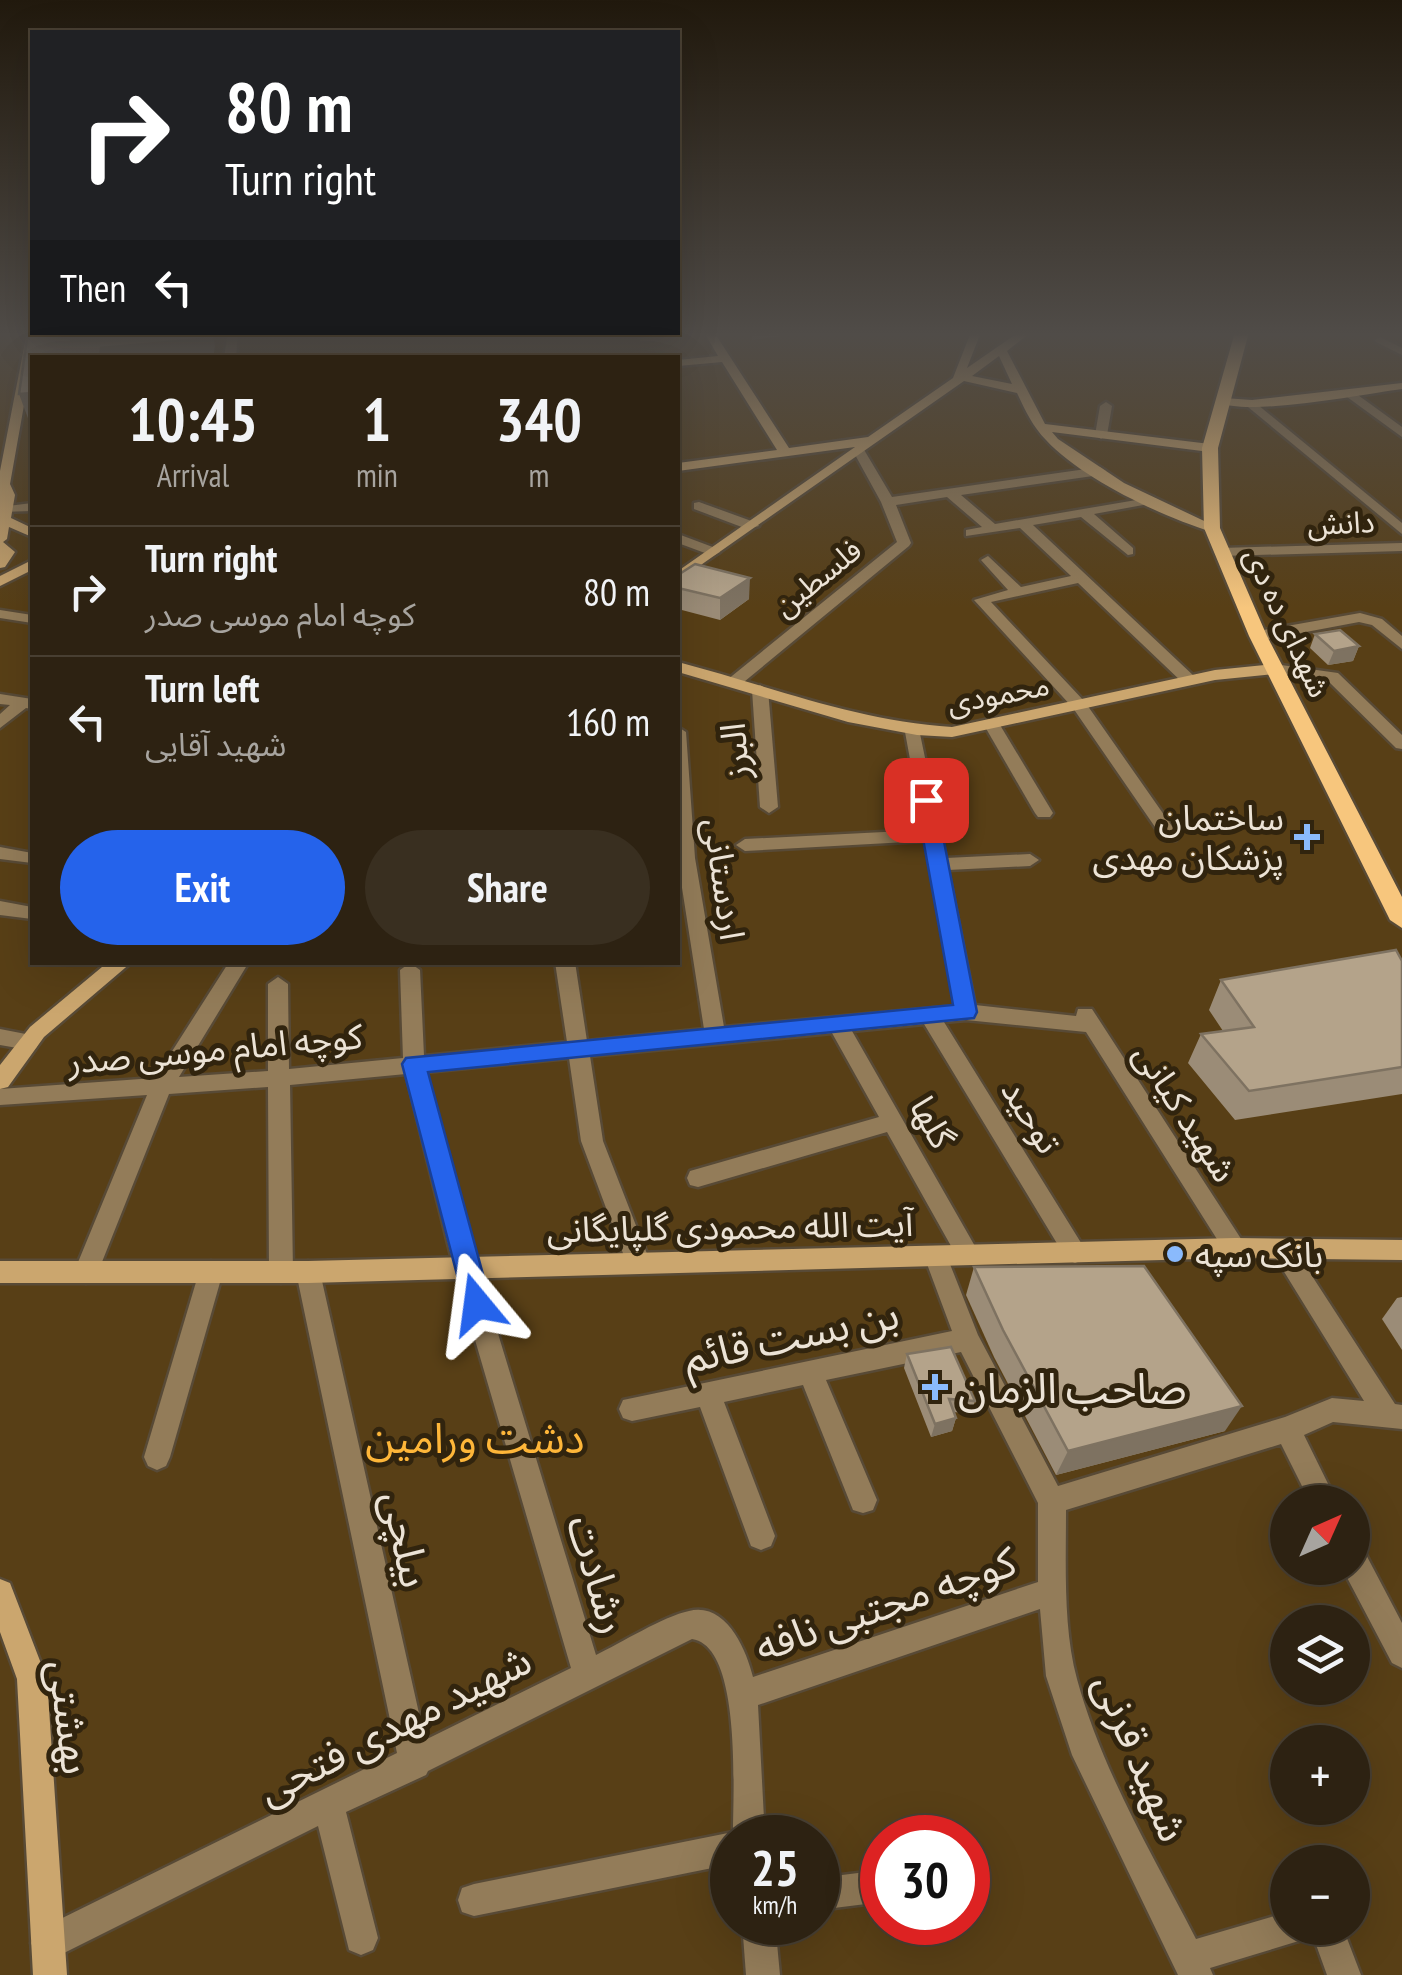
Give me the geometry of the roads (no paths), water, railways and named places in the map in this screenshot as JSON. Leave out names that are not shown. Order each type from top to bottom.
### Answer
[{"type":"main road","points":[[0,563],[8,556],[1,544],[8,495],[2,485],[14,424]]},
{"type":"main road","points":[[771,424],[790,453]]},
{"type":"main road","points":[[680,576],[897,424]]},
{"type":"main road","points":[[1040,424],[1054,442],[1148,500],[1212,528]]},
{"type":"main road","name":"شهدای ده دی","points":[[1217,424],[1210,448],[1212,528],[1258,636],[1402,920]]},
{"type":"main road","points":[[1041,427],[1210,448]]},
{"type":"main road","points":[[680,466],[876,440]]},
{"type":"main road","points":[[790,453],[812,455],[838,466]]},
{"type":"main road","points":[[4,515],[30,532]]},
{"type":"main road","points":[[1,544],[30,543]]},
{"type":"main road","points":[[0,563],[30,562]]},
{"type":"main road","points":[[0,582],[30,563]]},
{"type":"main road","name":"محمودی","points":[[680,668],[913,732],[952,732],[1188,680],[1274,669]]},
{"type":"main road","points":[[0,1080],[30,1042],[75,998],[118,965]]},
{"type":"main road","name":"آیت الله محمودی گلپایگانی","points":[[0,1272],[294,1272],[1235,1248],[1402,1250]]},
{"type":"main road","name":"بهشتی","points":[[0,1593],[32,1679],[50,1975]]},
{"type":"street","points":[[1101,435],[1103,424]]},
{"type":"street","points":[[1276,424],[1402,530]]},
{"type":"street","points":[[859,452],[888,502],[1100,471]]},
{"type":"street","points":[[950,493],[992,529]]},
{"type":"street","points":[[971,533],[1148,500]]},
{"type":"street","name":"فلسطین","points":[[732,682],[904,543],[888,502]]},
{"type":"street","points":[[699,506],[752,526]]},
{"type":"street","points":[[4,515],[30,507]]},
{"type":"street","points":[[1084,512],[1128,550]]},
{"type":"street","points":[[1024,523],[1188,680]]},
{"type":"street","points":[[680,539],[713,552]]},
{"type":"street","name":"دانش","points":[[1221,552],[1402,547]]},
{"type":"street","points":[[988,560],[1018,592]]},
{"type":"street","points":[[1082,578],[981,600],[1079,705],[1170,836]]},
{"type":"street","points":[[0,614],[30,619]]},
{"type":"street","points":[[1258,636],[1360,617],[1376,622],[1402,644]]},
{"type":"street","points":[[1274,669],[1332,676],[1402,744]]},
{"type":"street","name":"البرز","points":[[760,690],[769,808]]},
{"type":"street","points":[[0,698],[27,704]]},
{"type":"street","points":[[0,723],[27,704]]},
{"type":"street","points":[[992,725],[1044,813]]},
{"type":"street","points":[[913,732],[966,1012]]},
{"type":"street","name":"اردستانی","points":[[680,764],[686,858],[715,1035]]},
{"type":"street","points":[[745,845],[932,835]]},
{"type":"street","points":[[0,854],[29,858]]},
{"type":"street","points":[[938,864],[1030,860]]},
{"type":"street","points":[[0,908],[30,913]]},
{"type":"street","points":[[86,1272],[162,1087],[237,965]]},
{"type":"street","points":[[565,965],[592,1141],[638,1264]]},
{"type":"street","name":"رشادت","points":[[410,970],[414,1064],[466,1268],[586,1674]]},
{"type":"street","name":"بیلچی","points":[[278,984],[294,1272],[415,1764]]},
{"type":"street","name":"کوچه امام موسی صدر","points":[[0,1098],[281,1078],[966,1012],[1087,1018]]},
{"type":"street","name":"توحید","points":[[930,1016],[1075,1253]]},
{"type":"street","name":"شهید کیانی","points":[[1087,1018],[1235,1248]]},
{"type":"street","name":"گلها","points":[[837,1023],[968,1256]]},
{"type":"street","points":[[0,1037],[30,1042]]},
{"type":"street","points":[[698,1178],[893,1122]]},
{"type":"street","points":[[1282,1249],[1395,1416]]},
{"type":"street","points":[[936,1256],[966,1339],[1052,1501],[1286,1429],[1332,1410],[1395,1416]]},
{"type":"street","points":[[157,1457],[212,1272]]},
{"type":"street","name":"بن بست قائم","points":[[632,1408],[966,1339]]},
{"type":"street","points":[[810,1372],[863,1500]]},
{"type":"street","points":[[708,1393],[761,1536]]},
{"type":"street","points":[[1286,1429],[1315,1485]]},
{"type":"street","name":"شهید قرنی","points":[[1052,1501],[1052,1591],[1061,1676],[1087,1755],[1191,1966]]},
{"type":"street","points":[[1366,1585],[1402,1654]]},
{"type":"street","name":"کوچه مجتبی نافه","points":[[745,1695],[1052,1591]]},
{"type":"street","name":"شهید مهدی فتحی","points":[[48,1943],[691,1624],[711,1628],[726,1644],[745,1695]]},
{"type":"street","points":[[745,1695],[748,1815]]},
{"type":"street","points":[[329,1806],[361,1938]]},
{"type":"street","points":[[474,1900],[710,1852]]},
{"type":"street","points":[[1191,1966],[1270,1936]]},
{"type":"street","points":[[760,1945],[763,1975]]},
{"type":"street","points":[[1334,1945],[1344,1975]]},
{"type":"place","name":"ساختمان پزشکان مهدی","points":[[1307,837]]},
{"type":"place","name":"بانک سپه","points":[[1175,1254]]},
{"type":"place","name":"صاحب الزمان","points":[[935,1387]]},
{"type":"park label","name":"دشت ورامین","points":[[475,1437]]}]
